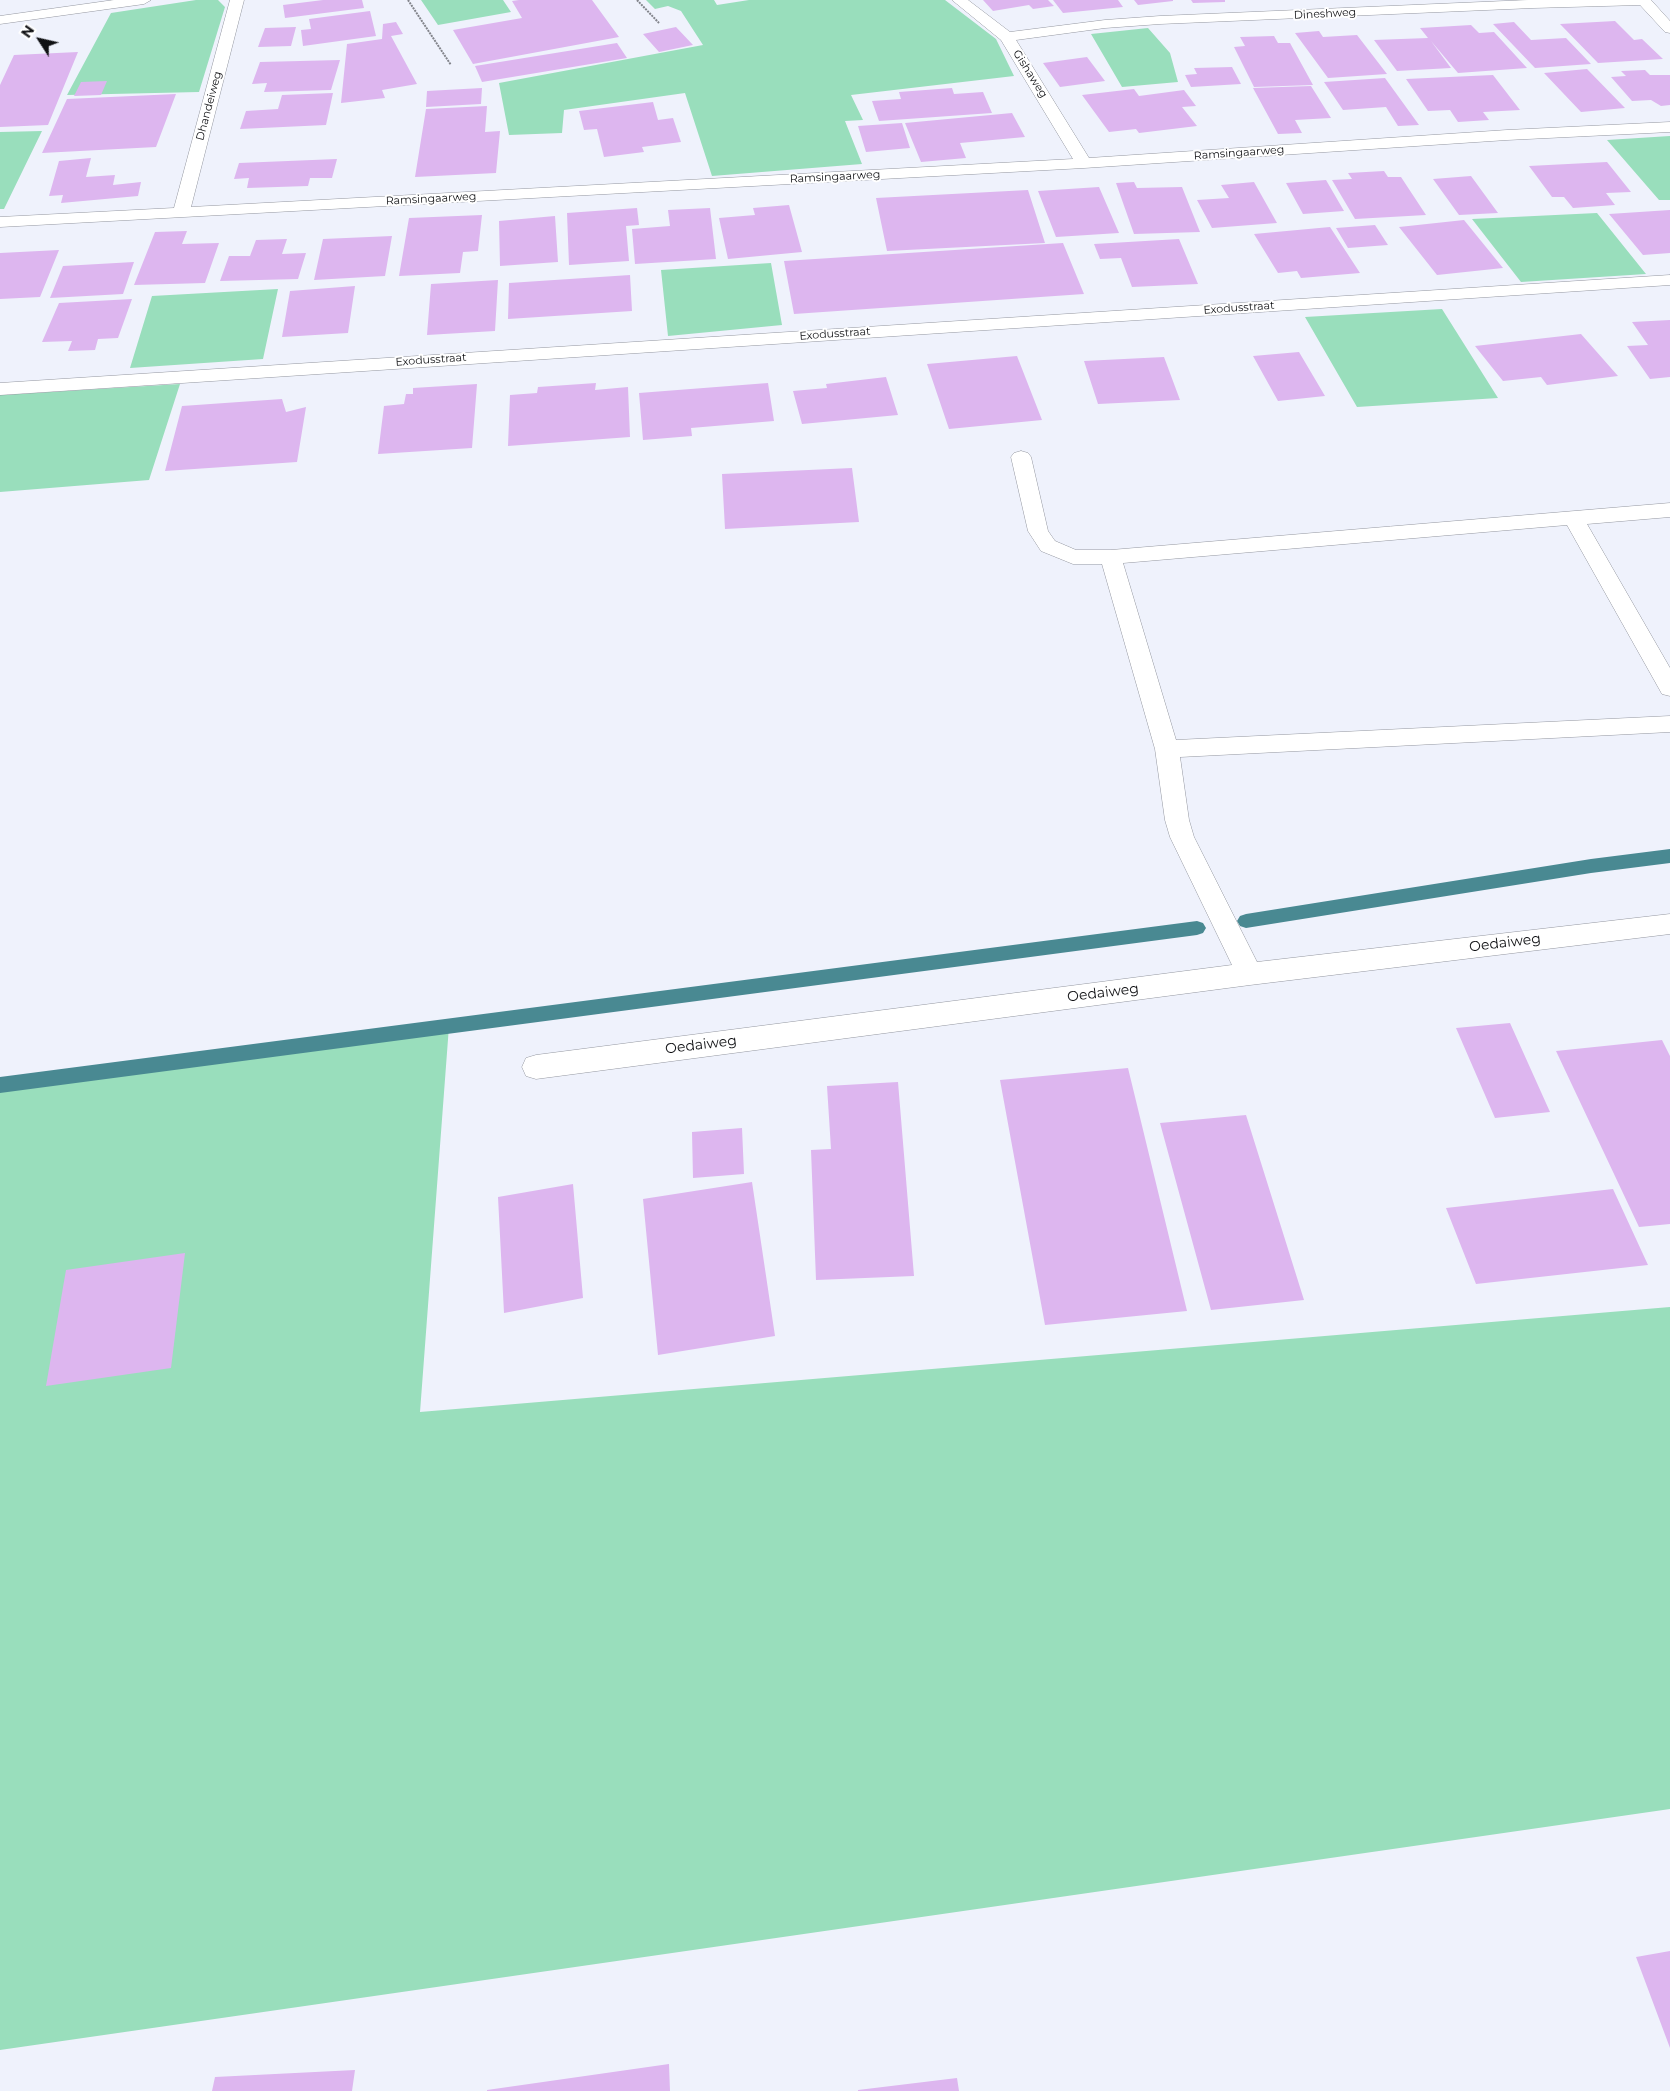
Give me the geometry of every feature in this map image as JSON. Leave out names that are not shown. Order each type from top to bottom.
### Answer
[{"type":"street","points":[[0,20],[144,0]]},
{"type":"street","name":"Dhandeiweg","points":[[181,213],[237,0]]},
{"type":"street","name":"Gishaweg","points":[[959,0],[1007,37],[1084,163]]},
{"type":"street","points":[[1643,0],[1670,29]]},
{"type":"street","name":"Dineshweg","points":[[1007,37],[1105,24],[1160,20],[1643,0]]},
{"type":"street","name":"Ramsingaarweg","points":[[0,222],[1084,163],[1507,135],[1670,127]]},
{"type":"street","name":"Exodusstraat","points":[[0,389],[1670,280]]},
{"type":"street","points":[[1021,457],[1038,531],[1048,546],[1073,557],[1111,557],[1670,510]]},
{"type":"street","points":[[1573,518],[1670,688]]},
{"type":"street","points":[[1111,557],[1167,749],[1177,820],[1182,837],[1250,974]]},
{"type":"street","points":[[1167,749],[1670,724]]},
{"type":"street","name":"Oedaiweg","points":[[536,1067],[1250,974],[1670,924]]},
{"type":"path","points":[[408,0],[451,65]]},
{"type":"path","points":[[637,0],[659,23]]},
{"type":"green space","points":[[196,0],[218,0],[225,7],[199,92],[67,95],[111,13]]},
{"type":"green space","points":[[421,0],[503,0],[511,12],[438,25]]},
{"type":"green space","points":[[646,0],[714,0],[717,5],[749,0],[945,0],[996,39],[1014,76],[851,95],[863,120],[845,121],[862,164],[712,176],[685,93],[564,110],[562,133],[509,135],[499,83],[703,45],[681,11],[668,6],[655,9]]},
{"type":"green space","points":[[1148,28],[1170,53],[1178,82],[1122,87],[1091,34]]},
{"type":"green space","points":[[42,131],[4,209],[0,209],[0,132]]},
{"type":"green space","points":[[1670,136],[1670,200],[1659,200],[1607,140]]},
{"type":"green space","points":[[1597,213],[1646,274],[1521,282],[1472,219]]},
{"type":"green space","points":[[771,263],[782,325],[668,336],[661,270]]},
{"type":"green space","points":[[278,289],[263,359],[130,368],[152,296]]},
{"type":"green space","points":[[1442,309],[1498,398],[1357,407],[1305,317]]},
{"type":"green space","points":[[180,384],[149,480],[0,492],[0,395]]},
{"type":"green space","points":[[449,1026],[420,1412],[1670,1307],[1670,1809],[0,2050],[0,1085]]},
{"type":"building","points":[[323,0],[362,0],[364,8],[285,18],[283,5]]},
{"type":"building","points":[[592,0],[619,37],[473,64],[453,30],[522,18],[512,1]]},
{"type":"building","points":[[983,0],[1048,0],[1054,6],[1033,9],[1029,5],[993,11]]},
{"type":"building","points":[[1053,0],[1118,0],[1123,7],[1063,13]]},
{"type":"building","points":[[1134,0],[1173,0],[1173,1],[1138,5]]},
{"type":"building","points":[[1191,0],[1225,0],[1225,2],[1193,3]]},
{"type":"building","points":[[370,11],[376,36],[303,46],[301,30],[311,29],[309,19]]},
{"type":"building","points":[[1615,21],[1634,40],[1642,39],[1663,59],[1598,63],[1560,24]]},
{"type":"building","points":[[396,22],[403,34],[391,36],[417,84],[382,90],[385,98],[341,103],[347,44],[382,39],[383,24]]},
{"type":"building","points":[[1514,22],[1531,40],[1566,38],[1591,64],[1535,68],[1493,24]]},
{"type":"building","points":[[1471,25],[1479,33],[1494,32],[1527,68],[1458,73],[1431,41],[1451,68],[1397,71],[1374,40],[1428,38],[1420,28]]},
{"type":"building","points":[[296,27],[291,46],[258,47],[265,28]]},
{"type":"building","points":[[676,27],[693,45],[659,52],[643,34]]},
{"type":"building","points":[[1319,31],[1323,37],[1357,35],[1387,74],[1328,78],[1295,33]]},
{"type":"building","points":[[1274,36],[1278,43],[1290,43],[1313,85],[1254,87],[1234,47],[1245,46],[1240,37]]},
{"type":"building","points":[[617,43],[627,58],[482,82],[475,66]]},
{"type":"building","points":[[78,52],[48,125],[0,127],[0,85],[14,55]]},
{"type":"building","points":[[1087,57],[1105,81],[1060,87],[1043,63]]},
{"type":"building","points":[[340,60],[331,90],[264,92],[267,83],[252,84],[260,62]]},
{"type":"building","points":[[1232,67],[1241,84],[1191,87],[1185,75],[1197,74],[1194,68]]},
{"type":"building","points":[[1587,69],[1625,108],[1581,112],[1544,73]]},
{"type":"building","points":[[1645,70],[1650,75],[1670,75],[1670,105],[1661,106],[1651,100],[1632,101],[1611,77],[1626,76],[1621,71]]},
{"type":"building","points":[[1493,75],[1520,110],[1483,112],[1489,120],[1458,122],[1450,110],[1428,111],[1406,79]]},
{"type":"building","points":[[1385,78],[1419,125],[1398,126],[1386,107],[1343,110],[1324,82]]},
{"type":"building","points":[[107,81],[101,95],[74,96],[81,82]]},
{"type":"building","points":[[1311,86],[1331,118],[1295,120],[1302,133],[1278,134],[1253,88]]},
{"type":"building","points":[[482,88],[481,104],[426,107],[427,91]]},
{"type":"building","points":[[952,88],[954,94],[983,92],[992,113],[879,121],[872,101],[901,99],[899,92]]},
{"type":"building","points":[[1134,89],[1139,96],[1184,90],[1196,106],[1182,107],[1197,126],[1139,133],[1136,129],[1109,132],[1082,95]]},
{"type":"building","points":[[333,93],[326,125],[240,129],[246,111],[278,109],[282,95]]},
{"type":"building","points":[[176,94],[156,147],[42,153],[67,99]]},
{"type":"building","points":[[653,102],[658,120],[673,118],[681,142],[642,147],[644,152],[604,157],[597,129],[584,130],[579,111]]},
{"type":"building","points":[[487,106],[485,132],[500,131],[496,173],[415,177],[426,109]]},
{"type":"building","points":[[1012,113],[1025,137],[960,143],[966,158],[921,162],[905,123]]},
{"type":"building","points":[[902,123],[910,148],[866,152],[858,126]]},
{"type":"building","points":[[91,158],[86,177],[115,175],[113,185],[141,182],[138,196],[61,203],[63,195],[49,196],[59,161]]},
{"type":"building","points":[[337,159],[332,178],[310,178],[308,186],[247,188],[249,178],[234,179],[239,163]]},
{"type":"building","points":[[1607,162],[1631,192],[1606,193],[1615,205],[1573,208],[1564,197],[1552,197],[1529,166]]},
{"type":"building","points":[[1384,171],[1388,177],[1401,177],[1426,215],[1355,219],[1332,180],[1352,179],[1348,173]]},
{"type":"building","points":[[1471,176],[1498,213],[1459,215],[1433,179]]},
{"type":"building","points":[[1326,180],[1344,211],[1303,214],[1286,183]]},
{"type":"building","points":[[1134,182],[1137,188],[1182,187],[1200,232],[1134,234],[1116,183]]},
{"type":"building","points":[[1254,182],[1277,223],[1212,228],[1197,200],[1229,198],[1221,185]]},
{"type":"building","points":[[1099,187],[1119,233],[1056,237],[1038,191]]},
{"type":"building","points":[[1028,190],[1045,243],[887,251],[876,198]]},
{"type":"building","points":[[789,205],[802,252],[728,259],[719,218],[755,215],[753,208]]},
{"type":"building","points":[[637,208],[639,225],[626,226],[629,261],[569,265],[567,213]]},
{"type":"building","points":[[710,208],[716,259],[635,264],[632,229],[670,226],[668,210]]},
{"type":"building","points":[[1670,210],[1670,253],[1643,255],[1609,214]]},
{"type":"building","points":[[482,215],[478,251],[463,252],[460,273],[399,276],[409,218]]},
{"type":"building","points":[[555,216],[558,262],[500,266],[499,221]]},
{"type":"building","points":[[1464,220],[1503,268],[1437,275],[1399,227]]},
{"type":"building","points":[[1375,225],[1388,245],[1348,248],[1336,228]]},
{"type":"building","points":[[1330,227],[1360,273],[1301,278],[1297,271],[1278,273],[1254,234]]},
{"type":"building","points":[[187,231],[182,244],[219,243],[205,283],[134,285],[155,232]]},
{"type":"building","points":[[392,236],[385,276],[314,280],[323,239]]},
{"type":"building","points":[[287,239],[282,254],[306,253],[298,279],[220,281],[229,256],[250,256],[256,240]]},
{"type":"building","points":[[1179,239],[1198,284],[1132,287],[1121,258],[1100,259],[1094,244]]},
{"type":"building","points":[[1063,243],[1084,294],[794,314],[784,261]]},
{"type":"building","points":[[59,250],[40,297],[0,299],[0,253]]},
{"type":"building","points":[[134,262],[123,294],[50,298],[63,266]]},
{"type":"building","points":[[630,275],[632,311],[508,319],[509,283]]},
{"type":"building","points":[[498,280],[495,331],[427,335],[431,284]]},
{"type":"building","points":[[355,286],[348,333],[282,337],[290,291]]},
{"type":"building","points":[[132,299],[118,338],[98,339],[95,350],[68,351],[72,341],[42,342],[59,303]]},
{"type":"building","points":[[1670,320],[1670,377],[1650,379],[1627,346],[1648,345],[1632,322]]},
{"type":"building","points":[[1581,334],[1618,376],[1547,385],[1541,377],[1503,381],[1475,346]]},
{"type":"building","points":[[1299,352],[1325,396],[1278,401],[1253,356]]},
{"type":"building","points":[[1017,356],[1042,420],[949,429],[927,364]]},
{"type":"building","points":[[1164,357],[1180,400],[1098,404],[1084,361]]},
{"type":"building","points":[[886,377],[898,415],[802,424],[793,391],[827,388],[826,384]]},
{"type":"building","points":[[596,383],[595,390],[628,387],[630,437],[508,446],[510,395],[537,393],[538,387]]},
{"type":"building","points":[[768,383],[774,421],[691,428],[692,436],[643,440],[639,393]]},
{"type":"building","points":[[477,384],[472,448],[378,454],[384,406],[404,404],[406,394],[413,394],[413,388]]},
{"type":"building","points":[[282,399],[286,412],[306,407],[297,462],[165,471],[182,406]]},
{"type":"building","points":[[852,468],[859,522],[725,529],[722,474]]},
{"type":"building","points":[[1510,1023],[1550,1112],[1495,1118],[1456,1028]]},
{"type":"building","points":[[1662,1040],[1670,1056],[1670,1224],[1639,1227],[1556,1051]]},
{"type":"building","points":[[1128,1068],[1187,1311],[1045,1325],[1000,1080]]},
{"type":"building","points":[[898,1082],[914,1276],[816,1280],[811,1150],[831,1149],[827,1086]]},
{"type":"building","points":[[1246,1115],[1304,1300],[1211,1310],[1160,1123]]},
{"type":"building","points":[[742,1128],[744,1174],[693,1178],[692,1132]]},
{"type":"building","points":[[752,1182],[775,1336],[658,1355],[643,1199]]},
{"type":"building","points":[[573,1184],[583,1298],[504,1313],[498,1197]]},
{"type":"building","points":[[1613,1189],[1648,1265],[1476,1284],[1446,1208]]},
{"type":"building","points":[[185,1253],[171,1368],[46,1386],[66,1270]]},
{"type":"building","points":[[1670,1951],[1670,2048],[1636,1957]]},
{"type":"building","points":[[669,2064],[670,2091],[487,2091],[487,2090]]},
{"type":"building","points":[[355,2070],[352,2091],[212,2091],[215,2077]]},
{"type":"building","points":[[957,2078],[959,2091],[858,2091],[858,2090]]},
{"type":"waterway","points":[[1246,921],[1591,866],[1670,856]]},
{"type":"waterway","points":[[0,1085],[1197,928]]}]
